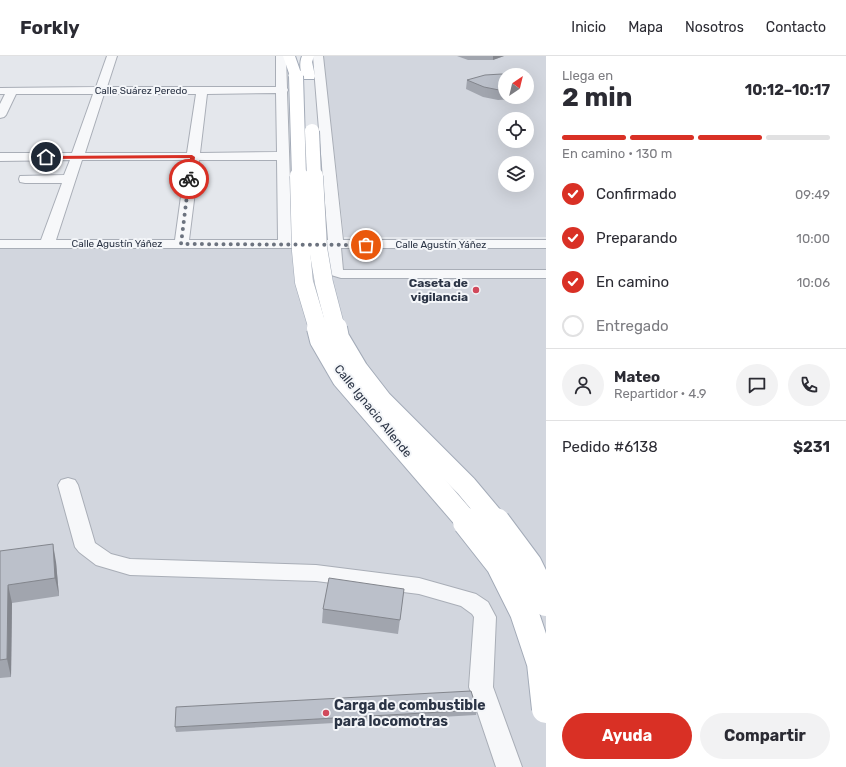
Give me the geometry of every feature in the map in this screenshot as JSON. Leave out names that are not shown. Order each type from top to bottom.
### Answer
[{"type":"main road","name":"Calle Ignacio Allende","points":[[289,56],[296,81],[324,283],[338,338],[357,370],[381,401],[466,486],[528,564],[546,602]]},
{"type":"main road","name":"Calle Ignacio Allende","points":[[308,56],[296,81],[301,251],[304,282],[321,340],[343,378],[477,533],[500,564],[524,612],[541,663],[546,709]]},
{"type":"street","points":[[47,244],[112,56]]},
{"type":"street","name":"Calle Ignacio Allende","points":[[281,56],[296,81],[284,156],[284,244]]},
{"type":"street","points":[[318,56],[335,245],[336,272],[341,274],[546,274]]},
{"type":"street","name":"Calle Suárez Peredo","points":[[0,91],[202,91],[296,81]]},
{"type":"street","points":[[0,115],[12,91]]},
{"type":"street","points":[[181,244],[202,91]]},
{"type":"street","points":[[0,157],[284,156]]},
{"type":"street","points":[[25,179],[69,179]]},
{"type":"street","name":"Calle Agustín Yáñez","points":[[0,244],[546,244]]},
{"type":"street","points":[[68,485],[86,547],[104,560],[130,567],[316,573],[419,586],[468,600],[480,608],[485,617],[481,687],[509,767]]},
{"type":"shaded area","points":[[323,56],[546,56],[546,237],[344,237]]},
{"type":"shaded area","points":[[0,249],[546,249],[546,767],[0,767]]},
{"type":"building","points":[[498,74],[498,90],[484,87],[467,80],[485,75]]},
{"type":"building","points":[[53,544],[55,578],[8,585],[7,659],[0,660],[0,551]]},
{"type":"building","points":[[329,578],[404,589],[400,620],[323,609]]},
{"type":"building","name":"Carga de combustible para locomotras","points":[[471,691],[477,710],[175,727],[176,707]]},
{"type":"way so far","points":[[189,179],[181,244],[366,245]]},
{"type":"place","name":"Caseta de vigilancia","points":[[476,290]]},
{"type":"place","name":"Carga de combustible para locomotras","points":[[326,713]]},
{"type":"route","points":[[46,157],[192,157],[189,179]]}]
